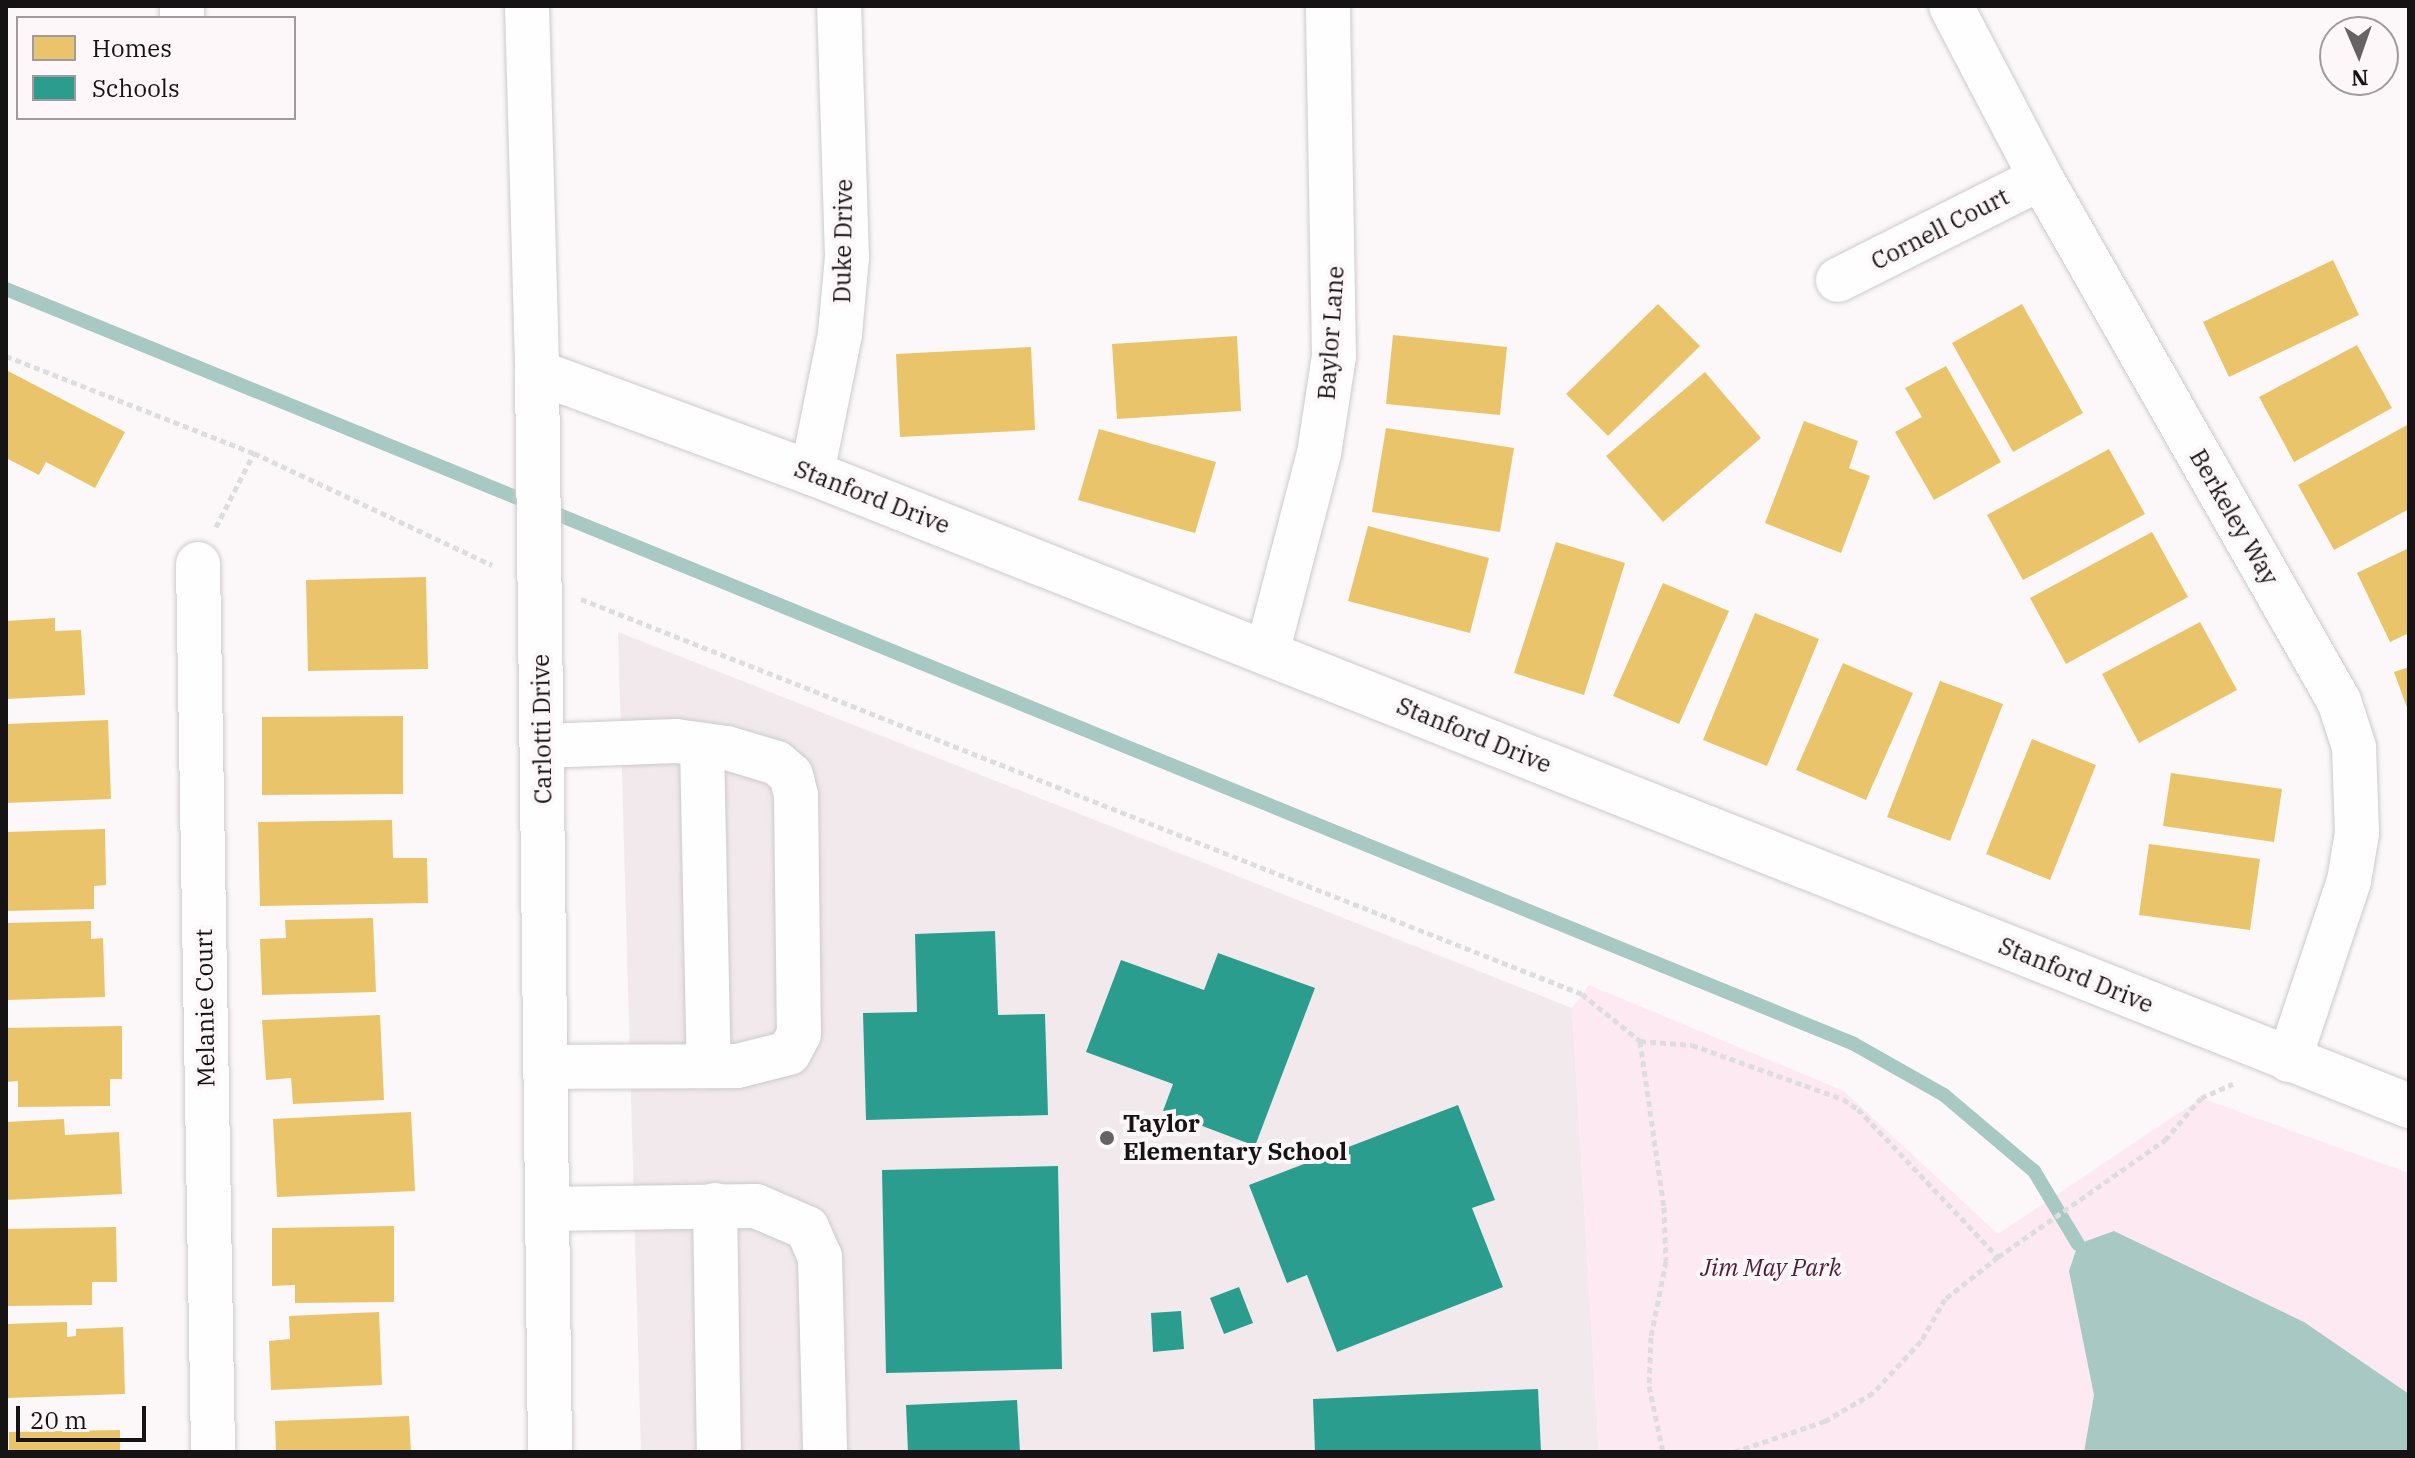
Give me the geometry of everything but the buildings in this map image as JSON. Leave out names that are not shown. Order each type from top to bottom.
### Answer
[{"type":"street","name":"Carlotti Drive","points":[[527,6],[537,372],[550,1452]]},
{"type":"street","name":"Duke Drive","points":[[812,473],[840,334],[847,257],[839,6]]},
{"type":"street","name":"Baylor Lane","points":[[1267,653],[1319,454],[1334,356],[1328,6]]},
{"type":"street","name":"Berkeley Way","points":[[1951,6],[2041,178],[2339,701],[2354,747],[2357,833],[2349,881],[2289,1060]]},
{"type":"street","name":"Cornell Court","points":[[1838,280],[2041,178]]},
{"type":"street","name":"Stanford Drive","points":[[537,372],[812,473],[2409,1106]]},
{"type":"street","name":"Melanie Court","points":[[198,564],[213,1452]]},
{"type":"street","points":[[542,746],[676,741],[777,763],[791,775],[796,795],[799,1034],[789,1053],[765,1062],[709,1066],[546,1067]]},
{"type":"street","points":[[702,745],[709,1066]]},
{"type":"street","points":[[715,1205],[719,1452]]},
{"type":"street","points":[[547,1209],[715,1205],[782,1213],[807,1228],[816,1242],[825,1452]]},
{"type":"path","points":[[6,356],[254,453],[492,565]]},
{"type":"path","points":[[198,564],[254,453]]},
{"type":"path","points":[[581,599],[1582,994],[1640,1041],[1692,1045],[1843,1099],[1998,1257]]},
{"type":"path","points":[[1640,1041],[1664,1207],[1666,1261],[1651,1337],[1649,1386],[1663,1452]]},
{"type":"path","points":[[1734,1452],[1825,1421],[1873,1393],[1921,1341],[1945,1299],[2101,1182],[2165,1140],[2201,1098],[2289,1060]]},
{"type":"shaded area","name":"Taylor Elementary School","points":[[618,632],[1572,1008],[1599,1452],[641,1452]]},
{"type":"shaded area","points":[[2114,1231],[2304,1322],[2409,1394],[2409,1452],[2084,1452],[2094,1395],[2069,1271],[2078,1244]]},
{"type":"green space","name":"Jim May Park","points":[[1589,985],[1844,1091],[1998,1234],[2201,1098],[2409,1173],[2409,1452],[1599,1452],[1572,1008]]},
{"type":"waterway","points":[[6,289],[1854,1044],[1944,1095],[2034,1171],[2078,1244]]},
{"type":"place","name":"Taylor Elementary School","points":[[1107,1138]]}]
